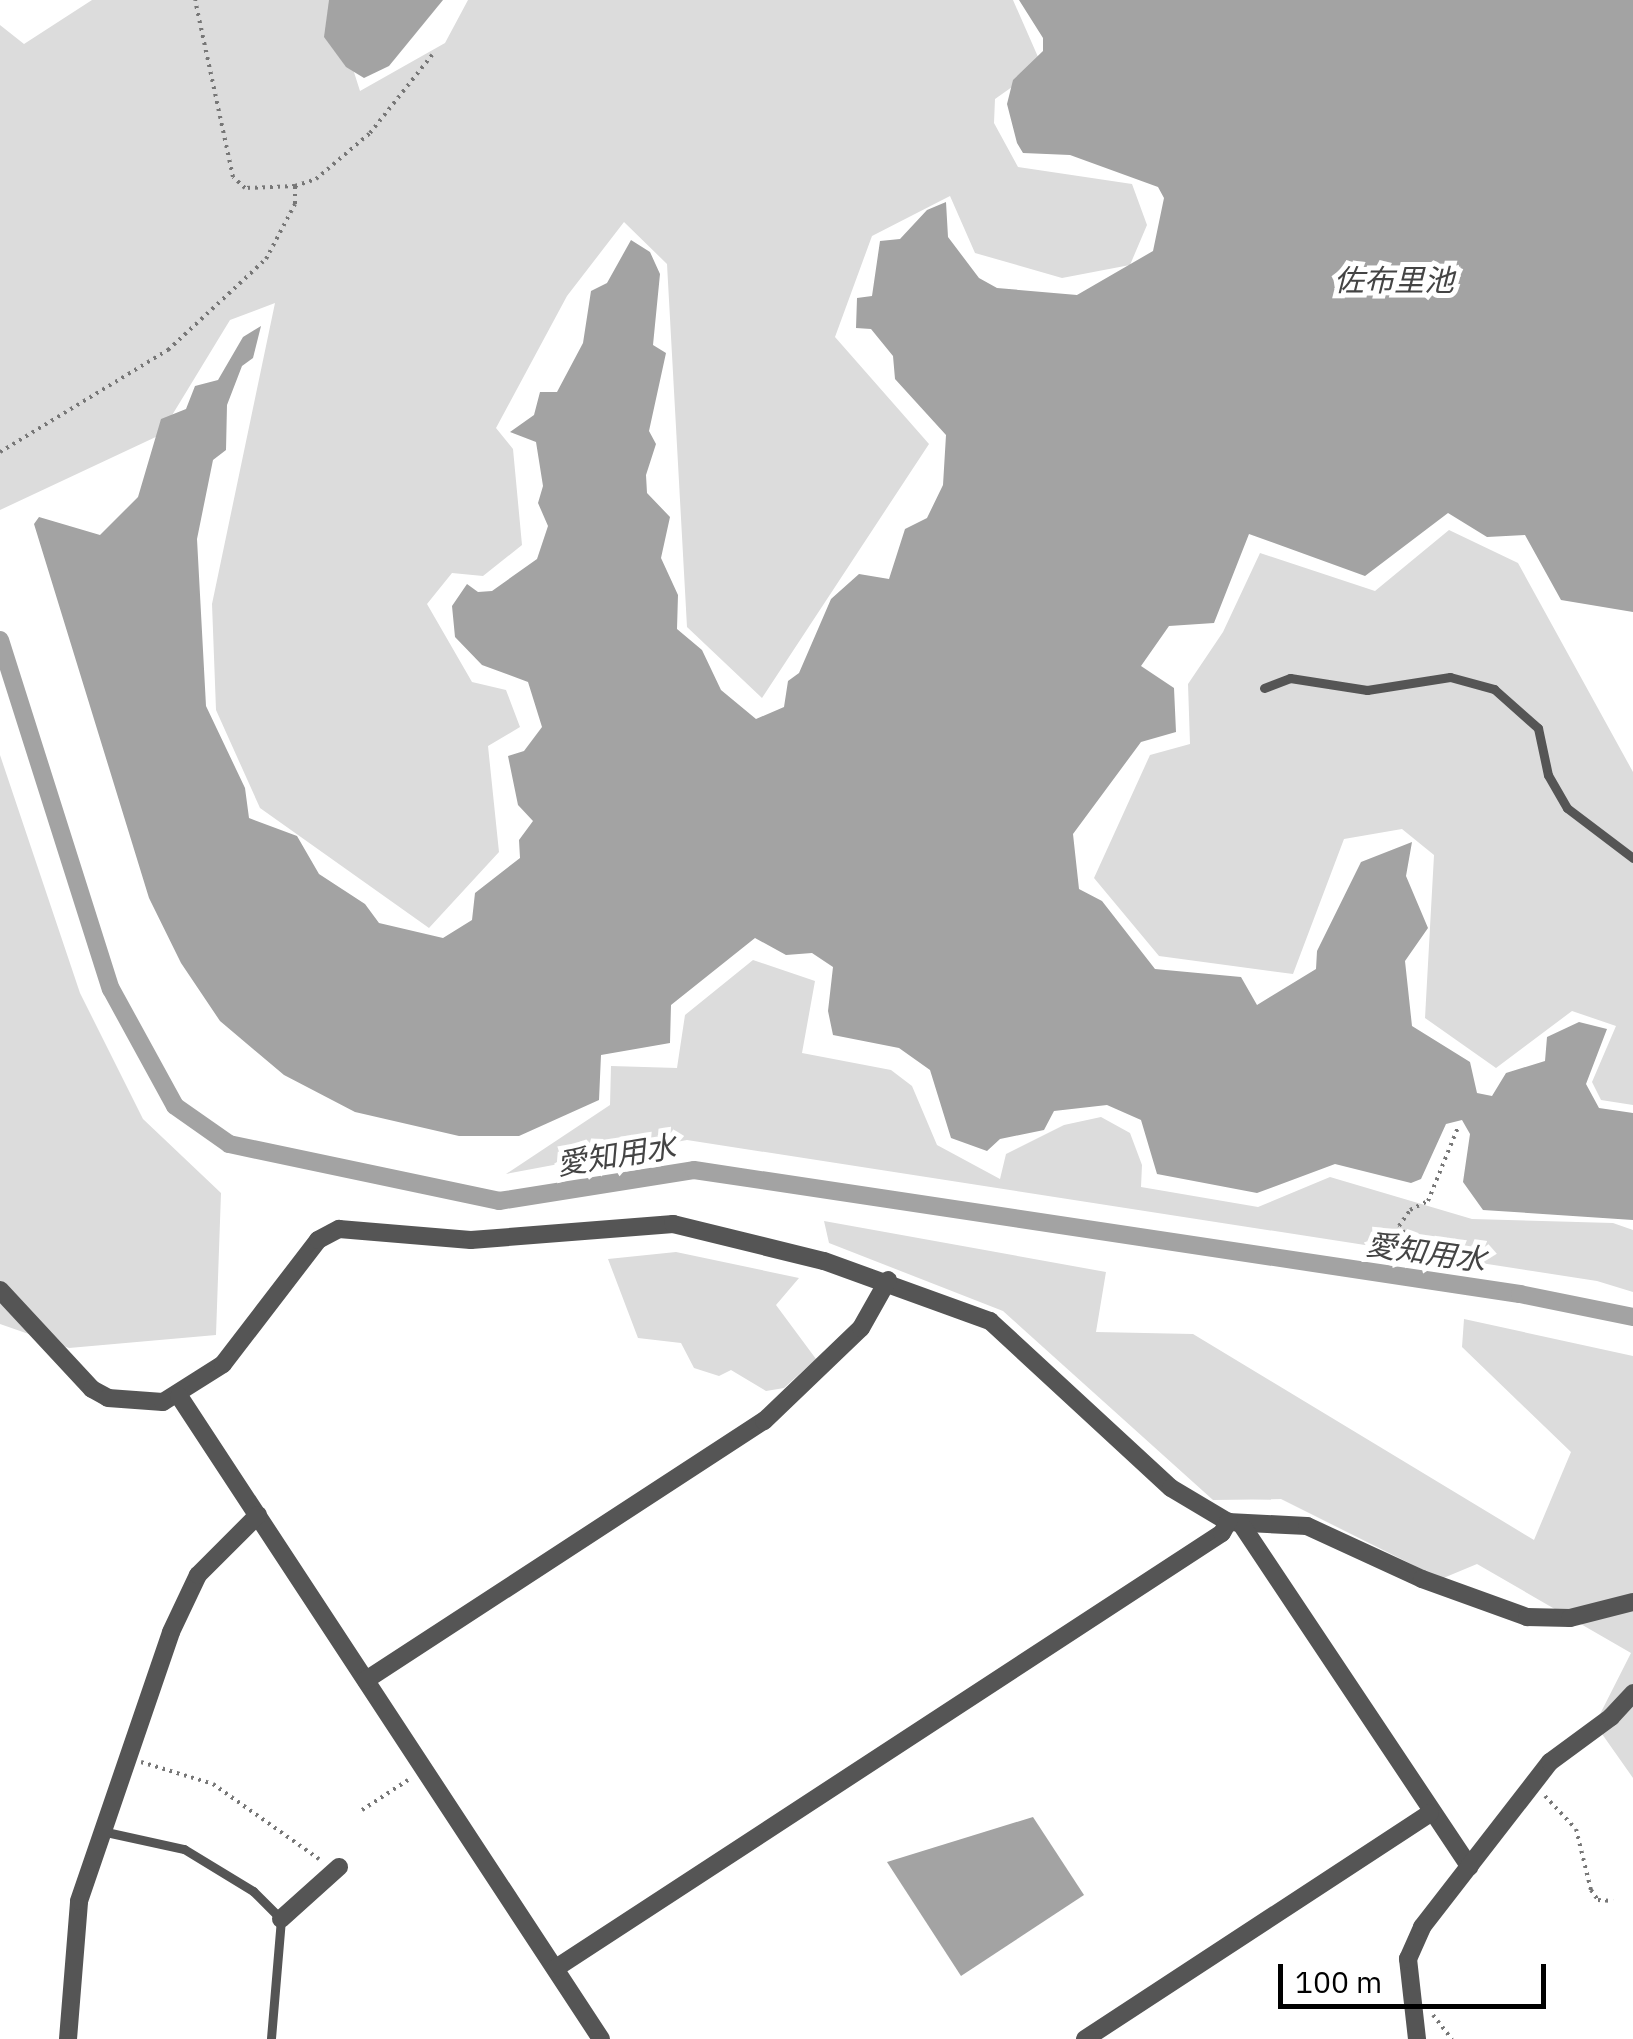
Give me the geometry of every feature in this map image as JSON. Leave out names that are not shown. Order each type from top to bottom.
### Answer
[{"type":"street","points":[[0,1290],[92,1390],[144,1403],[179,1396],[222,1364],[318,1240],[339,1229],[471,1240],[673,1224],[888,1280],[990,1321],[1170,1488],[1235,1523],[1307,1526],[1422,1579],[1528,1616],[1570,1618],[1633,1602]]},
{"type":"street","points":[[366,1680],[764,1421],[861,1328],[888,1280]]},
{"type":"street","points":[[179,1396],[601,2039]]},
{"type":"street","points":[[68,2039],[79,1901],[106,1832],[126,1758],[192,1586],[258,1515]]},
{"type":"street","points":[[1235,1523],[1470,1867]]},
{"type":"street","points":[[556,1968],[1235,1523]]},
{"type":"street","points":[[1417,2039],[1408,1978],[1412,1944],[1529,1787],[1633,1692]]},
{"type":"street","points":[[1085,2039],[1430,1812]]},
{"type":"street","points":[[281,1919],[337,1870]]},
{"type":"lane","points":[[1264,688],[1290,678],[1367,690],[1450,677],[1494,688],[1538,728],[1548,774],[1567,808],[1633,858]]},
{"type":"lane","points":[[106,1832],[184,1848],[253,1892],[281,1919],[271,2039]]},
{"type":"path","points":[[195,0],[233,176],[245,188],[295,186],[316,179],[370,133],[432,55]]},
{"type":"path","points":[[0,452],[122,382],[204,319],[266,259],[294,204],[295,186]]},
{"type":"path","points":[[1421,1258],[1399,1226],[1428,1201],[1459,1124]]},
{"type":"path","points":[[126,1758],[212,1784],[337,1870]]},
{"type":"path","points":[[362,1810],[425,1770]]},
{"type":"path","points":[[1529,1787],[1576,1829],[1591,1890],[1598,1900],[1613,1901]]},
{"type":"shaded area","points":[[92,0],[331,0],[360,91],[445,43],[468,0],[1013,0],[1042,66],[995,99],[994,123],[1018,167],[1132,184],[1147,225],[1130,265],[1062,278],[975,253],[950,196],[872,236],[835,337],[929,444],[762,698],[687,627],[667,264],[624,222],[567,296],[496,428],[513,449],[522,545],[483,576],[452,573],[427,604],[472,682],[506,690],[520,727],[488,746],[499,852],[429,928],[260,808],[216,710],[212,604],[275,303],[230,320],[160,435],[0,510],[0,25],[24,44]]},
{"type":"shaded area","points":[[1449,530],[1518,563],[1633,772],[1633,1105],[1601,1100],[1592,1082],[1616,1026],[1572,1011],[1496,1068],[1425,1018],[1434,855],[1402,829],[1344,839],[1293,974],[1159,956],[1094,878],[1150,755],[1190,744],[1188,684],[1223,632],[1260,553],[1375,591]]},
{"type":"shaded area","points":[[0,755],[80,993],[143,1119],[221,1193],[216,1335],[69,1348],[0,1324]]},
{"type":"shaded area","points":[[753,960],[815,981],[802,1053],[891,1070],[912,1086],[937,1145],[1000,1179],[1006,1154],[1064,1125],[1101,1117],[1130,1133],[1142,1165],[1141,1187],[1258,1207],[1330,1177],[1472,1219],[1613,1223],[1633,1230],[1633,1292],[1597,1281],[687,1140],[506,1174],[610,1105],[611,1066],[677,1068],[685,1015]]},
{"type":"shaded area","points":[[824,1221],[1106,1272],[1096,1332],[1193,1334],[1534,1540],[1571,1452],[1462,1347],[1464,1319],[1633,1356],[1633,1778],[1595,1724],[1631,1653],[1477,1564],[1441,1579],[1281,1499],[1213,1500],[1003,1311],[829,1243]]},
{"type":"shaded area","points":[[676,1252],[799,1278],[776,1305],[816,1359],[784,1388],[766,1391],[731,1370],[719,1376],[694,1368],[681,1343],[638,1338],[608,1259]]},
{"type":"water","points":[[329,0],[443,0],[389,66],[364,78],[346,67],[324,37]]},
{"type":"water","name":"佐布里池","points":[[1019,0],[1633,0],[1633,612],[1561,600],[1525,535],[1487,537],[1448,513],[1365,576],[1249,534],[1214,623],[1169,626],[1141,666],[1174,688],[1176,732],[1141,742],[1073,834],[1079,889],[1102,901],[1155,969],[1241,977],[1257,1005],[1316,969],[1317,951],[1361,862],[1412,842],[1406,876],[1428,928],[1405,961],[1412,1026],[1470,1062],[1477,1093],[1492,1096],[1506,1073],[1545,1061],[1547,1037],[1579,1022],[1607,1029],[1586,1084],[1599,1108],[1633,1113],[1633,1220],[1483,1210],[1463,1182],[1470,1134],[1462,1120],[1446,1124],[1421,1179],[1411,1183],[1335,1164],[1257,1193],[1157,1174],[1141,1120],[1107,1105],[1054,1111],[1044,1130],[1000,1139],[987,1151],[951,1138],[930,1070],[899,1048],[833,1035],[828,1011],[833,967],[812,953],[786,955],[755,938],[671,1005],[670,1043],[601,1055],[599,1100],[519,1136],[459,1136],[355,1112],[284,1075],[220,1021],[181,963],[149,898],[34,524],[39,517],[100,535],[138,497],[161,419],[186,409],[195,386],[218,380],[243,337],[261,326],[253,358],[242,366],[227,405],[226,450],[213,460],[197,539],[206,706],[245,788],[249,818],[297,836],[319,874],[365,904],[379,923],[443,938],[472,920],[475,893],[520,858],[519,840],[533,821],[518,805],[508,756],[524,751],[542,727],[528,682],[482,665],[455,637],[452,606],[467,584],[478,592],[492,591],[537,559],[548,526],[538,503],[543,486],[536,442],[510,432],[534,415],[540,392],[557,392],[583,343],[591,291],[607,283],[631,240],[650,252],[660,274],[653,345],[666,353],[649,431],[656,444],[646,475],[647,493],[670,517],[661,558],[678,595],[677,629],[702,650],[721,690],[756,719],[784,707],[788,681],[799,673],[831,599],[859,574],[889,579],[905,529],[927,518],[943,485],[946,435],[895,379],[893,356],[871,329],[856,328],[857,298],[872,296],[880,241],[900,239],[927,210],[946,202],[948,237],[979,278],[997,288],[1077,295],[1153,251],[1164,198],[1158,187],[1070,155],[1023,153],[1017,143],[1007,104],[1013,80],[1043,51],[1043,38]]},
{"type":"water","points":[[1033,1817],[1084,1895],[961,1976],[887,1862]]},
{"type":"waterway","name":"愛知用水","points":[[0,640],[111,989],[175,1106],[229,1144],[499,1201],[694,1170],[1520,1294],[1633,1317]]}]
